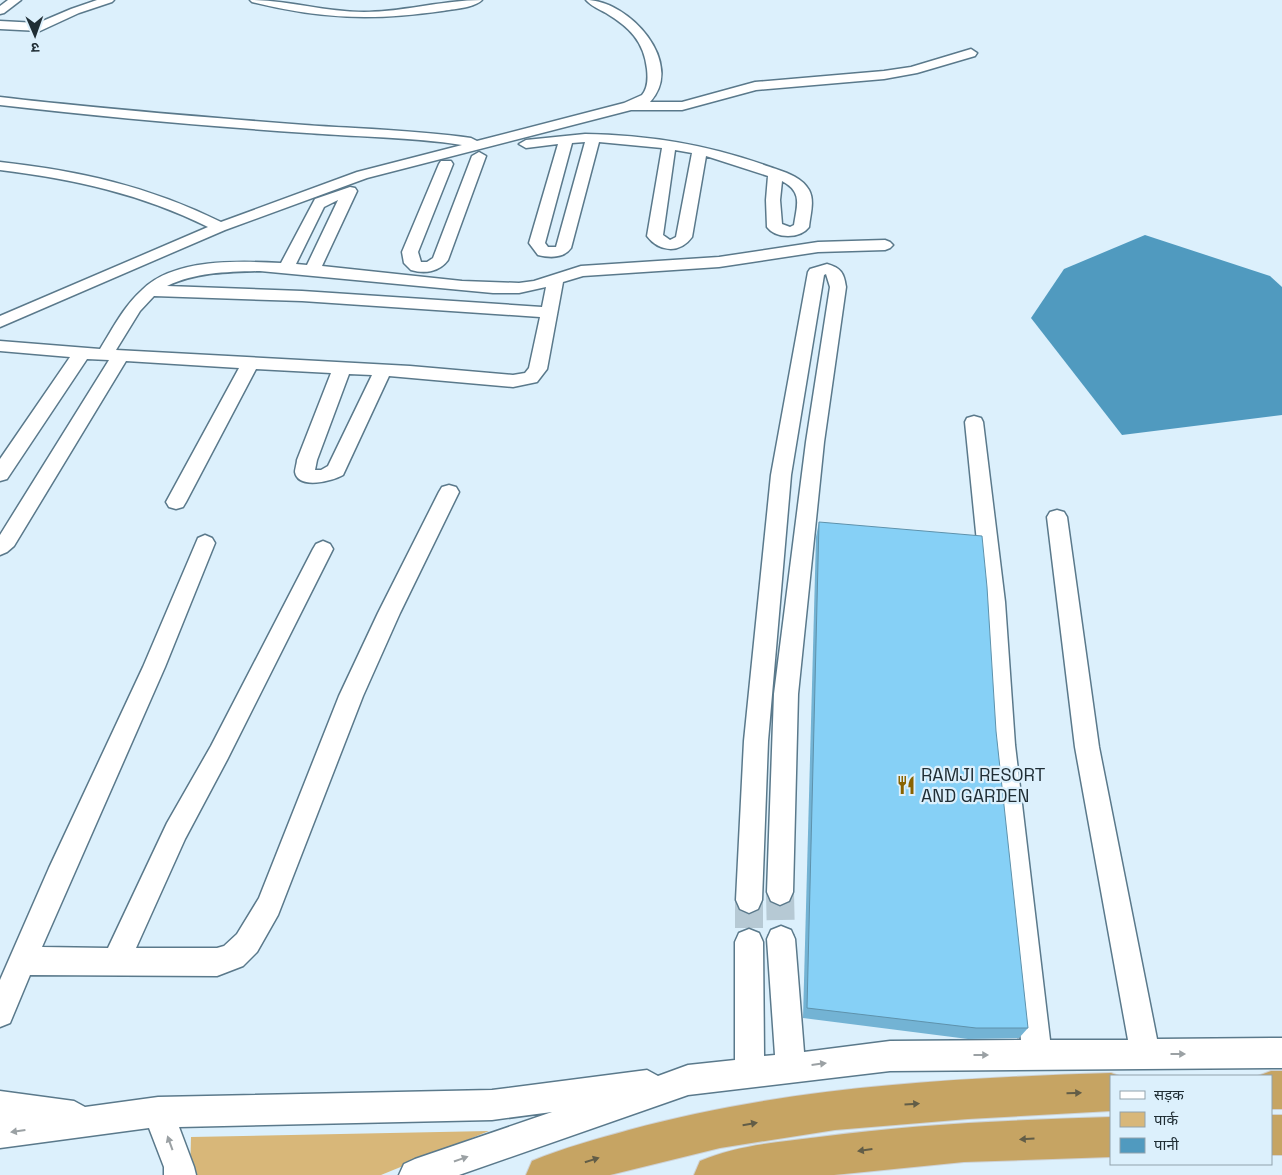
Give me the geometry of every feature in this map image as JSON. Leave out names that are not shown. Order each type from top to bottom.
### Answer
[{"type":"highway","points":[[546,1175],[598,1158],[693,1134],[793,1116],[1035,1094],[1110,1092]]},
{"type":"highway","points":[[714,1175],[738,1168],[884,1148],[1046,1138],[1110,1137]]},
{"type":"street","points":[[0,11],[15,0]]},
{"type":"street","points":[[0,24],[40,27],[75,11],[108,0]]},
{"type":"street","points":[[256,0],[307,12],[378,16],[476,0]]},
{"type":"street","points":[[286,269],[309,218],[320,202],[350,191],[446,164],[480,150],[629,106],[646,99],[653,89],[653,63],[646,40],[638,30],[592,0]]},
{"type":"street","points":[[629,106],[682,106],[755,86],[884,75],[913,70],[971,54]]},
{"type":"street","points":[[0,101],[68,109],[307,129],[422,135],[480,150]]},
{"type":"street","points":[[566,140],[537,243],[544,252],[560,251],[563,248],[593,139]]},
{"type":"street","points":[[0,322],[220,227],[362,175],[480,150],[538,142],[593,139],[669,145],[700,150],[775,174]]},
{"type":"street","points":[[669,145],[655,236],[660,242],[667,244],[676,245],[684,237],[700,150]]},
{"type":"street","points":[[446,164],[410,252],[412,263],[417,267],[436,265],[440,260],[480,150]]},
{"type":"street","points":[[0,166],[70,177],[128,191],[183,209],[220,227]]},
{"type":"street","points":[[312,271],[350,191]]},
{"type":"street","points":[[0,547],[7,542],[113,355],[135,307],[157,285],[187,272],[218,268],[286,269],[493,288],[519,288],[581,271],[719,262],[818,247],[886,245]]},
{"type":"street","points":[[818,247],[825,259],[827,269]]},
{"type":"street","points":[[748,900],[756,741],[781,475],[800,372],[811,290],[816,272],[827,269],[833,271],[836,275],[838,287],[815,442],[786,694],[780,892]]},
{"type":"street","points":[[1,348],[383,370],[513,381],[531,378],[538,368],[556,279]]},
{"type":"street","points":[[152,290],[352,298],[550,313]]},
{"type":"street","points":[[0,474],[82,353]]},
{"type":"street","points":[[176,502],[250,363]]},
{"type":"street","points":[[342,368],[307,460],[305,473],[314,478],[327,476],[336,470],[383,370]]},
{"type":"street","points":[[974,422],[994,602],[1003,745],[1037,1055]]},
{"type":"street","points":[[22,961],[217,962],[233,956],[247,943],[269,906],[351,696],[449,492]]},
{"type":"street","points":[[1057,517],[1087,747],[1145,1054]]},
{"type":"street","points":[[0,1013],[154,668],[205,543]]},
{"type":"street","points":[[116,961],[176,831],[219,753],[324,549]]},
{"type":"street","points":[[781,939],[791,1067]]},
{"type":"street","points":[[749,942],[750,1072]]},
{"type":"street","points":[[0,1133],[158,1112],[492,1105],[890,1056],[1282,1054]]},
{"type":"street","points":[[415,1175],[688,1080]]},
{"type":"street","points":[[0,1106],[101,1120]]},
{"type":"street","points":[[158,1112],[179,1167],[180,1175]]},
{"type":"green space","points":[[489,1131],[381,1175],[190,1175],[191,1137]]},
{"type":"water","points":[[1145,235],[1270,276],[1282,287],[1282,415],[1122,435],[1031,318],[1064,269]]},
{"type":"building","name":"RAMJI RESORT AND GARDEN","points":[[819,522],[982,536],[996,731],[1028,1028],[976,1028],[807,1008]]},
{"type":"tunnel","points":[[780,892],[781,939]]},
{"type":"tunnel","points":[[749,900],[749,942]]},
{"type":"place","name":"RAMJI RESORT AND GARDEN","points":[[906,785]]}]
